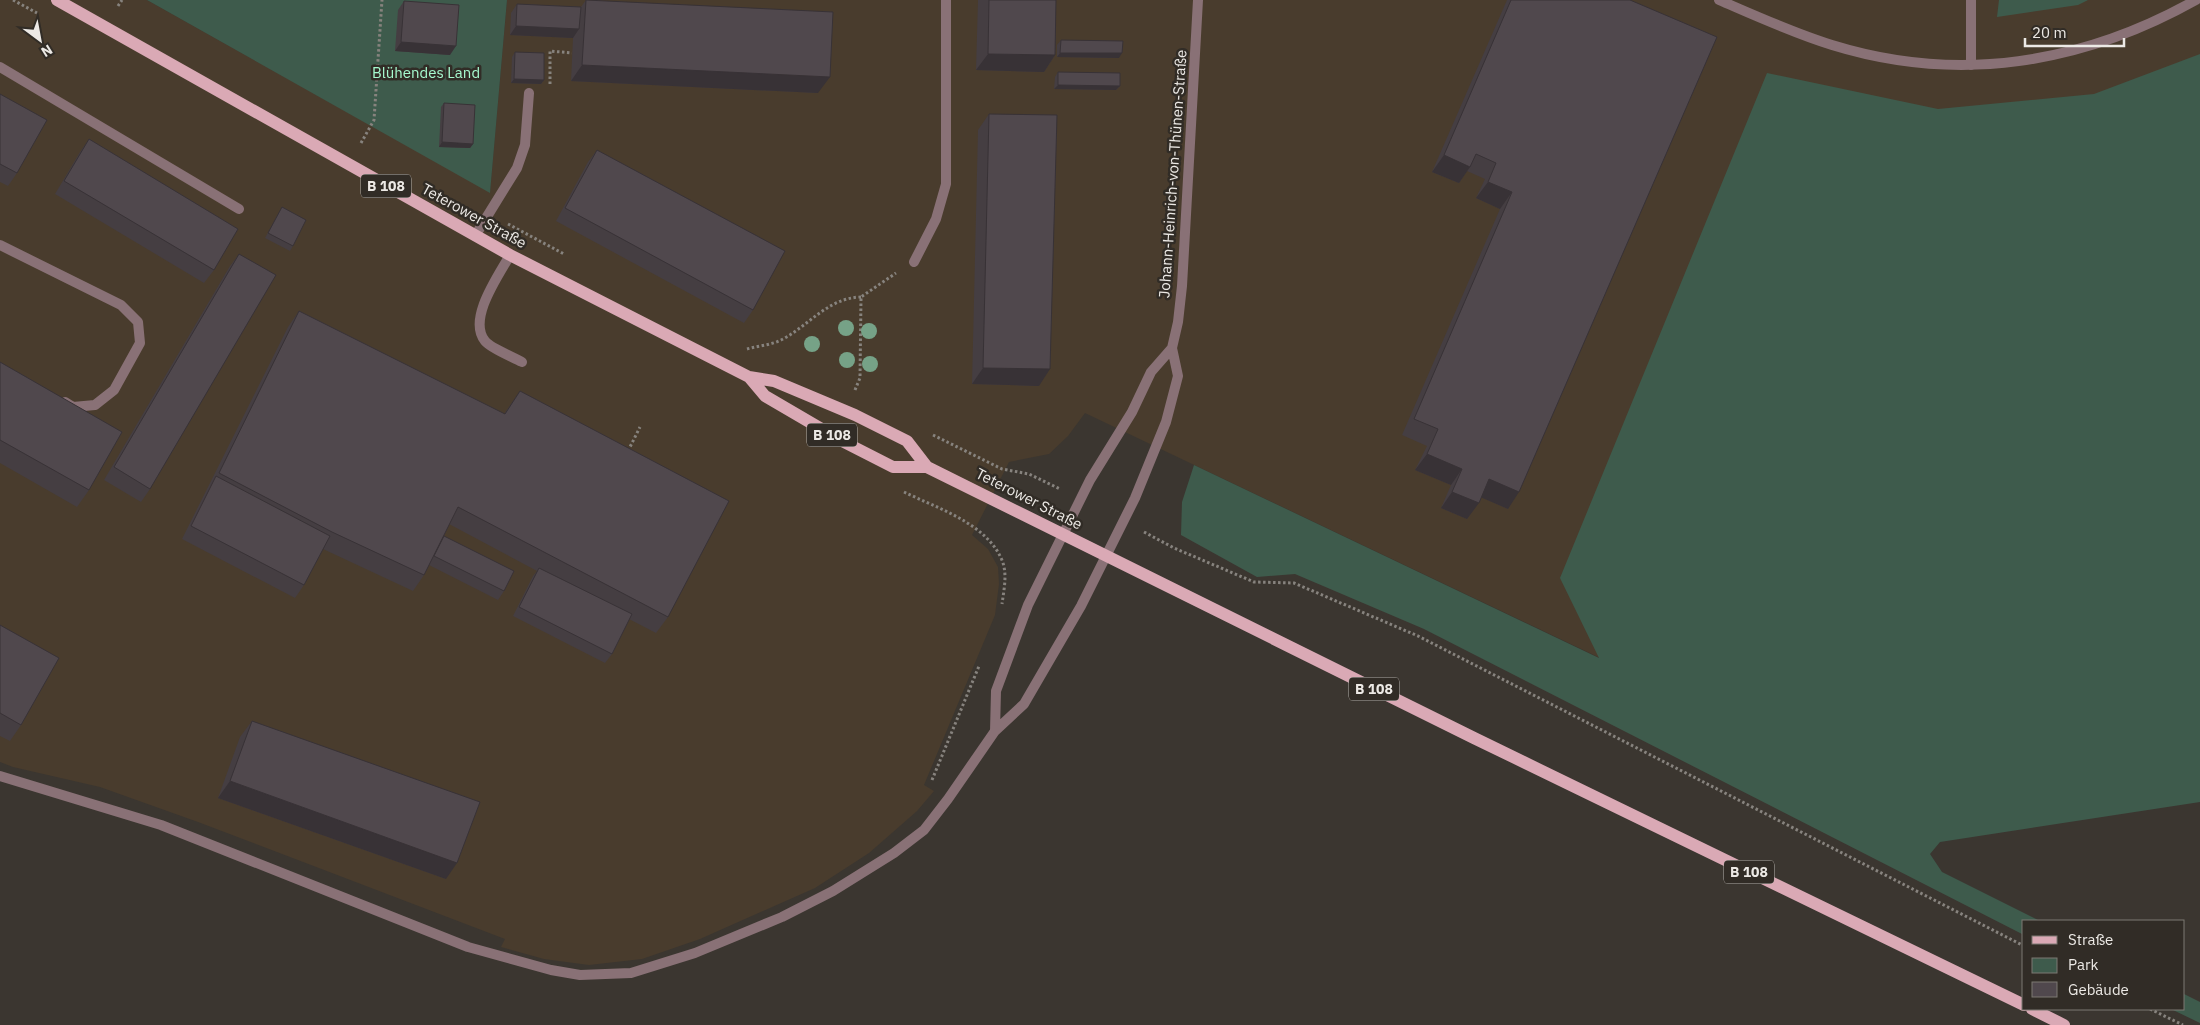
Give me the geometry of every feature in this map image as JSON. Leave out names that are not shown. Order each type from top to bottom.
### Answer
[{"type":"main road","name":"Teterower Straße","points":[[57,0],[510,255],[749,377],[774,381],[855,415],[907,441],[927,467],[1110,559]]},
{"type":"main road","name":"Teterower Straße","points":[[749,377],[765,396],[893,467],[927,467]]},
{"type":"main road","name":"B 108","points":[[1110,559],[2022,1004]]},
{"type":"main road","points":[[2034,1010],[2064,1025]]},
{"type":"street","points":[[914,262],[936,219],[946,184],[946,0]]},
{"type":"street","name":"Johann-Heinrich-von-Thünen-Straße","points":[[0,776],[167,827],[468,947],[551,970],[580,975],[624,974],[661,965],[782,917],[833,891],[894,853],[924,830],[973,764],[995,730],[1024,704],[1080,606],[1110,559],[1123,521],[1135,498],[1168,413],[1178,376],[1172,348],[1178,322],[1183,276],[1198,0]]},
{"type":"street","points":[[1719,0],[1832,45],[1902,61],[1971,65],[2044,59],[2113,40],[2196,0]]},
{"type":"street","points":[[1971,0],[1971,65]]},
{"type":"street","points":[[0,67],[239,209]]},
{"type":"street","points":[[475,236],[517,168],[525,146],[529,93]]},
{"type":"street","points":[[0,245],[121,305],[138,322],[140,343],[114,390],[95,405],[73,407],[57,398]]},
{"type":"street","points":[[510,255],[486,299],[478,325],[485,341],[522,362]]},
{"type":"street","name":"Johann-Heinrich-von-Thünen-Straße","points":[[995,730],[996,692],[1028,605],[1090,480],[1132,412],[1151,372],[1172,348]]},
{"type":"path","points":[[13,0],[39,15]]},
{"type":"path","points":[[118,6],[122,0]]},
{"type":"path","points":[[361,144],[374,120],[382,0]]},
{"type":"path","points":[[112,3],[126,11]]},
{"type":"path","points":[[352,139],[369,148]]},
{"type":"path","points":[[488,213],[565,254]]},
{"type":"path","points":[[753,353],[746,349],[780,340],[833,302],[849,297],[861,297],[914,262]]},
{"type":"path","points":[[852,395],[860,378],[861,297]]},
{"type":"path","points":[[625,458],[640,427]]},
{"type":"path","points":[[932,434],[1002,469],[1030,474],[1080,500]]},
{"type":"path","points":[[902,490],[968,525],[991,541],[1002,560],[1006,580],[1001,613]]},
{"type":"path","points":[[1123,521],[1174,548],[1254,582],[1294,583],[1418,636],[2022,945]]},
{"type":"path","points":[[948,799],[930,783],[982,658]]},
{"type":"path","points":[[2152,1010],[2183,1025]]},
{"type":"shaded area","points":[[0,0],[147,0],[490,192],[507,0],[2200,0],[2200,779],[1863,783],[1085,413],[1068,436],[1049,454],[1009,462],[972,535],[988,549],[998,567],[999,584],[995,615],[924,785],[934,791],[917,811],[869,853],[815,888],[700,939],[642,959],[589,965],[544,959],[501,947],[505,939],[198,822],[100,787],[13,767],[0,762]]},
{"type":"green space","name":"Blühendes Land","points":[[147,0],[507,0],[490,193]]},
{"type":"green space","points":[[1999,0],[2088,0],[2078,5],[1997,17]]},
{"type":"green space","points":[[2200,54],[2200,802],[1940,842],[1930,854],[1942,872],[2038,920],[2022,920],[2022,934],[1424,629],[1295,574],[1257,577],[1181,535],[1182,502],[1194,465],[1599,658],[1560,578],[1767,73],[1938,109],[2094,94]]},
{"type":"green space","points":[[2185,994],[2200,1002],[2200,1023],[2173,1010],[2185,1010]]},
{"type":"building","points":[[586,0],[833,12],[830,77],[582,65]]},
{"type":"building","points":[[989,0],[1056,0],[1055,55],[988,54]]},
{"type":"building","points":[[1511,0],[1630,0],[1717,37],[1519,492],[1489,479],[1479,503],[1452,492],[1462,469],[1427,454],[1438,429],[1414,419],[1512,192],[1488,182],[1496,163],[1476,154],[1470,167],[1444,155]]},
{"type":"building","points":[[404,1],[459,5],[456,46],[401,42]]},
{"type":"building","points":[[517,4],[581,7],[579,29],[516,26]]},
{"type":"building","points":[[1061,40],[1123,41],[1122,53],[1060,53]]},
{"type":"building","points":[[515,52],[544,53],[544,80],[514,79]]},
{"type":"building","points":[[1058,72],[1120,73],[1120,86],[1058,85]]},
{"type":"building","points":[[0,94],[47,120],[17,173],[0,164]]},
{"type":"building","points":[[444,103],[475,105],[473,144],[442,142]]},
{"type":"building","points":[[989,114],[1057,115],[1050,369],[983,368]]},
{"type":"building","points":[[89,139],[238,229],[214,270],[64,181]]},
{"type":"building","points":[[597,150],[785,251],[753,310],[565,208]]},
{"type":"building","points":[[282,207],[306,220],[293,246],[268,233]]},
{"type":"building","points":[[239,254],[276,275],[150,489],[114,467]]},
{"type":"building","points":[[299,311],[505,414],[520,391],[729,501],[668,617],[458,507],[424,575],[332,532],[219,473]]},
{"type":"building","points":[[0,362],[122,432],[89,490],[0,440]]},
{"type":"building","points":[[216,476],[330,536],[304,585],[191,526]]},
{"type":"building","points":[[444,536],[514,571],[504,591],[434,556]]},
{"type":"building","points":[[539,568],[632,614],[612,654],[519,607]]},
{"type":"building","points":[[0,625],[59,658],[21,725],[0,713]]},
{"type":"building","points":[[252,721],[480,802],[457,863],[230,781]]}]
